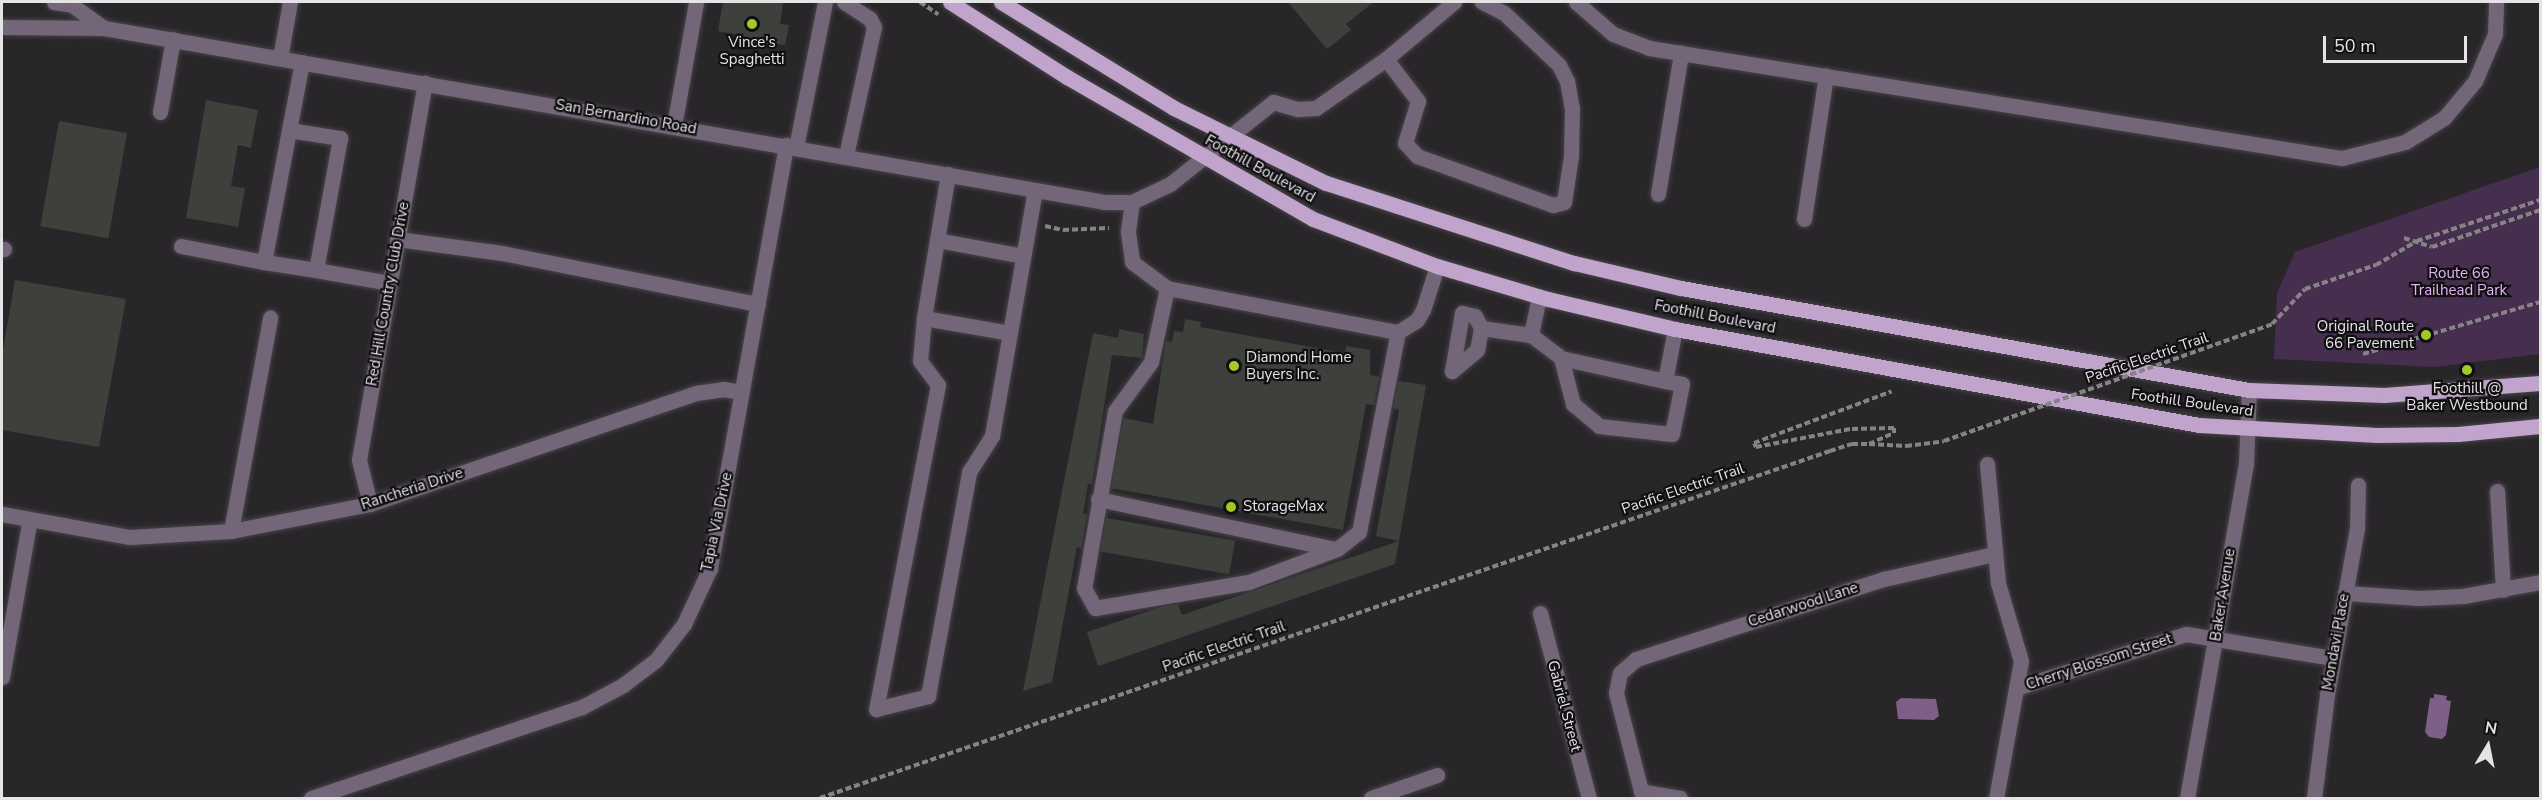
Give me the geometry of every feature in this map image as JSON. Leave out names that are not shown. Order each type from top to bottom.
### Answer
[{"type":"main road","name":"Foothill Boulevard","points":[[950,2],[1013,45],[1204,158],[1313,219],[1437,266],[1539,297],[1675,329],[2199,425],[2247,430],[2458,434],[2541,426]]},
{"type":"main road","name":"Foothill Boulevard","points":[[1002,2],[1174,108],[1336,186],[1574,263],[1681,288],[2249,390],[2393,394],[2541,383]]},
{"type":"street","points":[[54,2],[72,5],[104,28]]},
{"type":"street","points":[[280,58],[290,2]]},
{"type":"street","points":[[674,126],[696,2]]},
{"type":"street","name":"Tapia Via Drive","points":[[311,798],[582,707],[623,685],[656,660],[684,624],[710,568],[758,304],[791,146],[825,2]]},
{"type":"street","points":[[844,2],[870,19],[874,27],[846,155]]},
{"type":"street","name":"San Bernardino Road","points":[[2,27],[104,28],[846,155],[1104,202],[1132,202],[1170,184],[1273,102],[1298,109],[1316,108],[1386,59],[1454,2]]},
{"type":"street","points":[[1386,59],[1418,101],[1405,143],[1417,156],[1553,205],[1564,202],[1569,190],[1572,121],[1567,81],[1559,65],[1504,13],[1482,2]]},
{"type":"street","points":[[1576,2],[1613,34],[1649,48],[2342,158],[2405,142],[2444,118],[2475,81],[2495,34],[2496,2]]},
{"type":"street","points":[[160,112],[172,39]]},
{"type":"street","points":[[1658,194],[1681,53]]},
{"type":"street","points":[[264,262],[302,62]]},
{"type":"street","points":[[1804,219],[1826,76]]},
{"type":"street","name":"Red Hill Country Club Drive","points":[[370,504],[359,460],[424,83]]},
{"type":"street","points":[[289,130],[340,138],[316,270]]},
{"type":"street","points":[[948,174],[924,318],[920,360],[938,385],[876,709],[928,696],[969,472],[992,436],[1035,190]]},
{"type":"street","points":[[1132,202],[1128,232],[1132,262],[1167,288],[1398,332],[1417,320],[1423,309],[1437,266]]},
{"type":"street","points":[[397,239],[501,253],[758,304]]},
{"type":"street","points":[[937,240],[1023,256]]},
{"type":"street","points":[[181,246],[390,283]]},
{"type":"street","points":[[1167,288],[1151,362],[1115,411],[1084,588],[1095,608],[1249,582],[1337,549],[1359,532],[1398,332]]},
{"type":"street","points":[[1531,335],[1539,297]]},
{"type":"street","points":[[231,531],[270,318]]},
{"type":"street","points":[[924,318],[1010,333]]},
{"type":"street","points":[[1481,328],[1531,335],[1560,358],[1682,384],[1672,434],[1599,426],[1573,404],[1560,358]]},
{"type":"street","points":[[1665,381],[1675,329]]},
{"type":"street","name":"Rancheria Drive","points":[[2,514],[130,537],[231,531],[370,504],[696,393],[723,389],[742,392]]},
{"type":"street","name":"Baker Avenue","points":[[2187,798],[2246,464],[2249,390]]},
{"type":"street","points":[[1987,464],[1994,554],[2021,661],[1996,798]]},
{"type":"street","name":"Mondavi Place","points":[[2314,798],[2333,658],[2357,530],[2358,485]]},
{"type":"street","points":[[2497,491],[2503,590]]},
{"type":"street","points":[[1098,499],[1337,549]]},
{"type":"street","points":[[2,677],[30,519]]},
{"type":"street","name":"Cedarwood Lane","points":[[1680,798],[1641,791],[1616,693],[1620,673],[1636,659],[1862,586],[1994,554]]},
{"type":"street","points":[[2345,593],[2419,598],[2503,590],[2541,582]]},
{"type":"street","name":"Gabriel Street","points":[[1540,613],[1589,798]]},
{"type":"street","name":"Cherry Blossom Street","points":[[2016,688],[2186,634],[2217,637],[2333,658]]},
{"type":"street","points":[[1371,798],[1437,775]]},
{"type":"path","name":"Pacific Electric Trail","points":[[820,798],[1830,450],[1852,444],[1906,446],[1944,441],[2272,324],[2305,289],[2376,265],[2417,241],[2541,200]]},
{"type":"path","points":[[2404,238],[2432,247],[2541,210]]},
{"type":"path","points":[[1040,225],[1063,230],[1109,228]]},
{"type":"path","points":[[2363,354],[2541,302]]},
{"type":"path","points":[[1869,444],[1894,433],[1894,428],[1850,429],[1756,447],[1754,442],[1892,392]]},
{"type":"green space","name":"Route 66 Trailhead Park","points":[[2540,167],[2540,354],[2434,367],[2274,359],[2277,293],[2295,252]]},
{"type":"shaded area","points":[[2434,694],[2447,696],[2446,700],[2451,701],[2446,735],[2442,739],[2429,737],[2425,732],[2430,698],[2434,698]]},
{"type":"shaded area","points":[[1901,698],[1936,699],[1939,716],[1934,720],[1898,719],[1896,702]]},
{"type":"building","name":"Vince's Spaghetti","points":[[723,2],[783,2],[780,24],[789,25],[785,45],[777,44],[776,48],[743,42],[744,36],[718,31]]},
{"type":"building","points":[[1288,2],[1374,2],[1346,24],[1351,30],[1327,49]]},
{"type":"building","points":[[206,100],[258,110],[251,148],[238,145],[231,186],[245,188],[238,227],[186,218]]},
{"type":"building","points":[[59,121],[127,133],[108,238],[40,226]]},
{"type":"building","points":[[15,280],[126,299],[99,447],[2,430],[2,356]]},
{"type":"building","points":[[1185,319],[1201,322],[1200,327],[1345,353],[1346,346],[1370,350],[1370,375],[1379,377],[1374,405],[1366,404],[1343,530],[1111,488],[1124,418],[1153,424],[1166,341],[1172,342],[1174,331],[1183,332]]},
{"type":"building","points":[[1119,329],[1144,334],[1142,358],[1112,355],[1092,484],[1088,484],[1083,514],[1087,514],[1081,548],[1077,547],[1052,682],[1023,691],[1093,333],[1118,338]]},
{"type":"building","points":[[1398,381],[1426,385],[1399,541],[1376,536],[1399,410],[1393,408]]},
{"type":"building","points":[[1106,518],[1235,541],[1229,574],[1100,551]]},
{"type":"building","points":[[1399,541],[1395,564],[1098,666],[1087,632],[1161,607],[1178,604],[1182,615]]},
{"type":"place","name":"Vince's Spaghetti","points":[[752,24]]},
{"type":"place","name":"Original Route 66 Pavement","points":[[2426,335]]},
{"type":"place","name":"Diamond Home Buyers Inc.","points":[[1234,366]]},
{"type":"place","name":"Foothill @ Baker Westbound","points":[[2467,370]]},
{"type":"place","name":"StorageMax","points":[[1231,507]]}]
